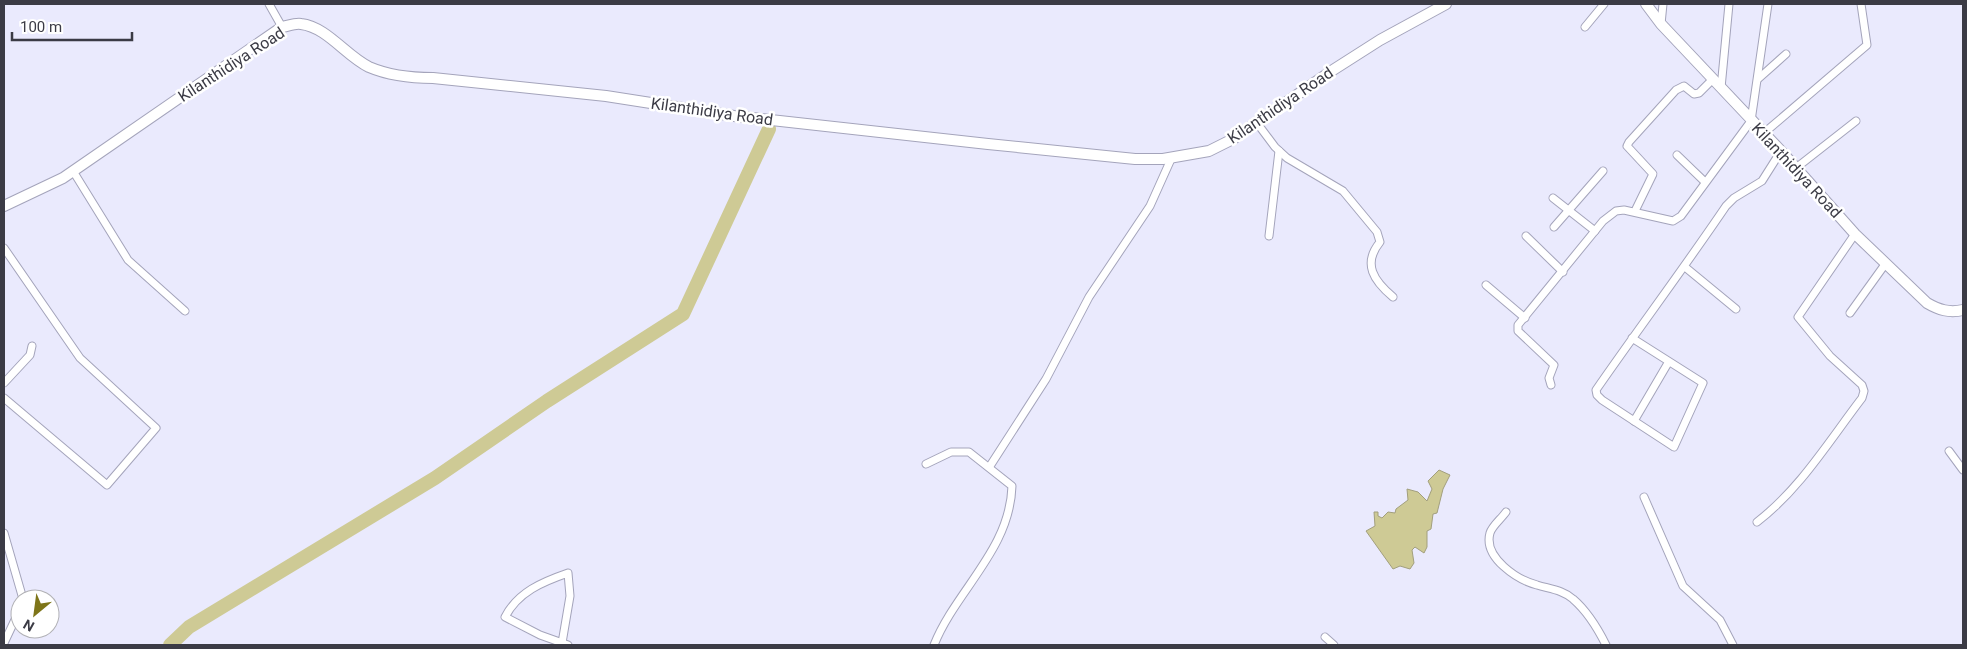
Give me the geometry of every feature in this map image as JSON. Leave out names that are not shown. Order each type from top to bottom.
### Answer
[{"type":"street","points":[[269,4],[282,27]]},
{"type":"street","name":"Kilanthidiya Road","points":[[4,206],[63,178],[282,27],[299,24],[310,26],[368,66],[386,73],[408,78],[433,78],[606,96],[734,116],[1135,159],[1172,157],[1209,151],[1233,139],[1380,40],[1446,4]]},
{"type":"street","points":[[1585,27],[1604,4]]},
{"type":"street","name":"Kilanthidiya Road","points":[[1646,4],[1661,24],[1781,151],[1855,234],[1927,303],[1948,312],[1963,310]]},
{"type":"street","points":[[1661,24],[1663,4]]},
{"type":"street","points":[[1720,88],[1729,4]]},
{"type":"street","points":[[1551,385],[1549,378],[1554,366],[1518,331],[1518,325],[1595,231],[1616,211],[1636,211],[1673,221],[1680,216],[1751,121],[1768,4]]},
{"type":"street","points":[[1764,133],[1867,46],[1862,4]]},
{"type":"street","points":[[1758,80],[1786,54]]},
{"type":"street","points":[[1636,211],[1653,174],[1627,146],[1629,142],[1676,90],[1684,86],[1694,94],[1699,93],[1712,80]]},
{"type":"street","points":[[1796,168],[1856,121]]},
{"type":"street","points":[[1257,123],[1279,151],[1306,171],[1343,190],[1377,232],[1380,242],[1370,258],[1371,267],[1380,286],[1393,297]]},
{"type":"street","points":[[1269,236],[1279,151]]},
{"type":"street","points":[[1632,338],[1668,363],[1703,383],[1674,447],[1596,395],[1596,390],[1632,338],[1685,267],[1726,206],[1734,198],[1762,181],[1781,151]]},
{"type":"street","points":[[1677,155],[1706,182]]},
{"type":"street","points":[[990,466],[1046,379],[1089,297],[1150,206],[1172,157]]},
{"type":"street","points":[[73,171],[128,260],[185,311]]},
{"type":"street","points":[[1554,227],[1568,209],[1603,172]]},
{"type":"street","points":[[1553,198],[1595,231]]},
{"type":"street","points":[[1757,522],[1776,507],[1792,490],[1862,398],[1864,391],[1862,384],[1830,356],[1798,317],[1855,234]]},
{"type":"street","points":[[1526,236],[1563,272]]},
{"type":"street","points":[[4,248],[80,358],[156,428],[107,485],[4,398]]},
{"type":"street","points":[[1850,313],[1886,263]]},
{"type":"street","points":[[1685,267],[1736,309]]},
{"type":"street","points":[[1486,285],[1525,318]]},
{"type":"street","points":[[4,383],[30,355],[32,346]]},
{"type":"street","points":[[1634,421],[1668,363]]},
{"type":"street","points":[[1949,451],[1963,470]]},
{"type":"street","points":[[926,464],[951,452],[969,452],[990,466],[1012,486],[1012,501],[1005,527],[989,558],[943,622],[934,645]]},
{"type":"street","points":[[1644,497],[1683,586],[1720,620],[1733,645]]},
{"type":"street","points":[[1506,512],[1490,531],[1488,540],[1497,561],[1514,575],[1537,585],[1553,588],[1573,598],[1594,623],[1606,645]]},
{"type":"street","points":[[4,533],[20,589]]},
{"type":"street","points":[[568,573],[570,596],[565,644],[540,635],[505,617],[510,608],[525,593],[544,582],[568,573]]},
{"type":"street","points":[[4,643],[10,630]]},
{"type":"street","points":[[1325,637],[1334,645]]},
{"type":"shaded area","points":[[1439,470],[1450,475],[1443,489],[1437,513],[1433,514],[1431,529],[1427,531],[1427,547],[1424,553],[1415,547],[1412,550],[1414,563],[1410,569],[1400,566],[1393,569],[1366,531],[1375,526],[1374,512],[1378,512],[1378,516],[1382,518],[1388,512],[1395,513],[1396,509],[1408,500],[1407,489],[1418,492],[1427,501],[1432,489],[1428,481]]},
{"type":"waterway","points":[[170,645],[189,627],[435,478],[547,401],[683,314],[769,129]]}]
